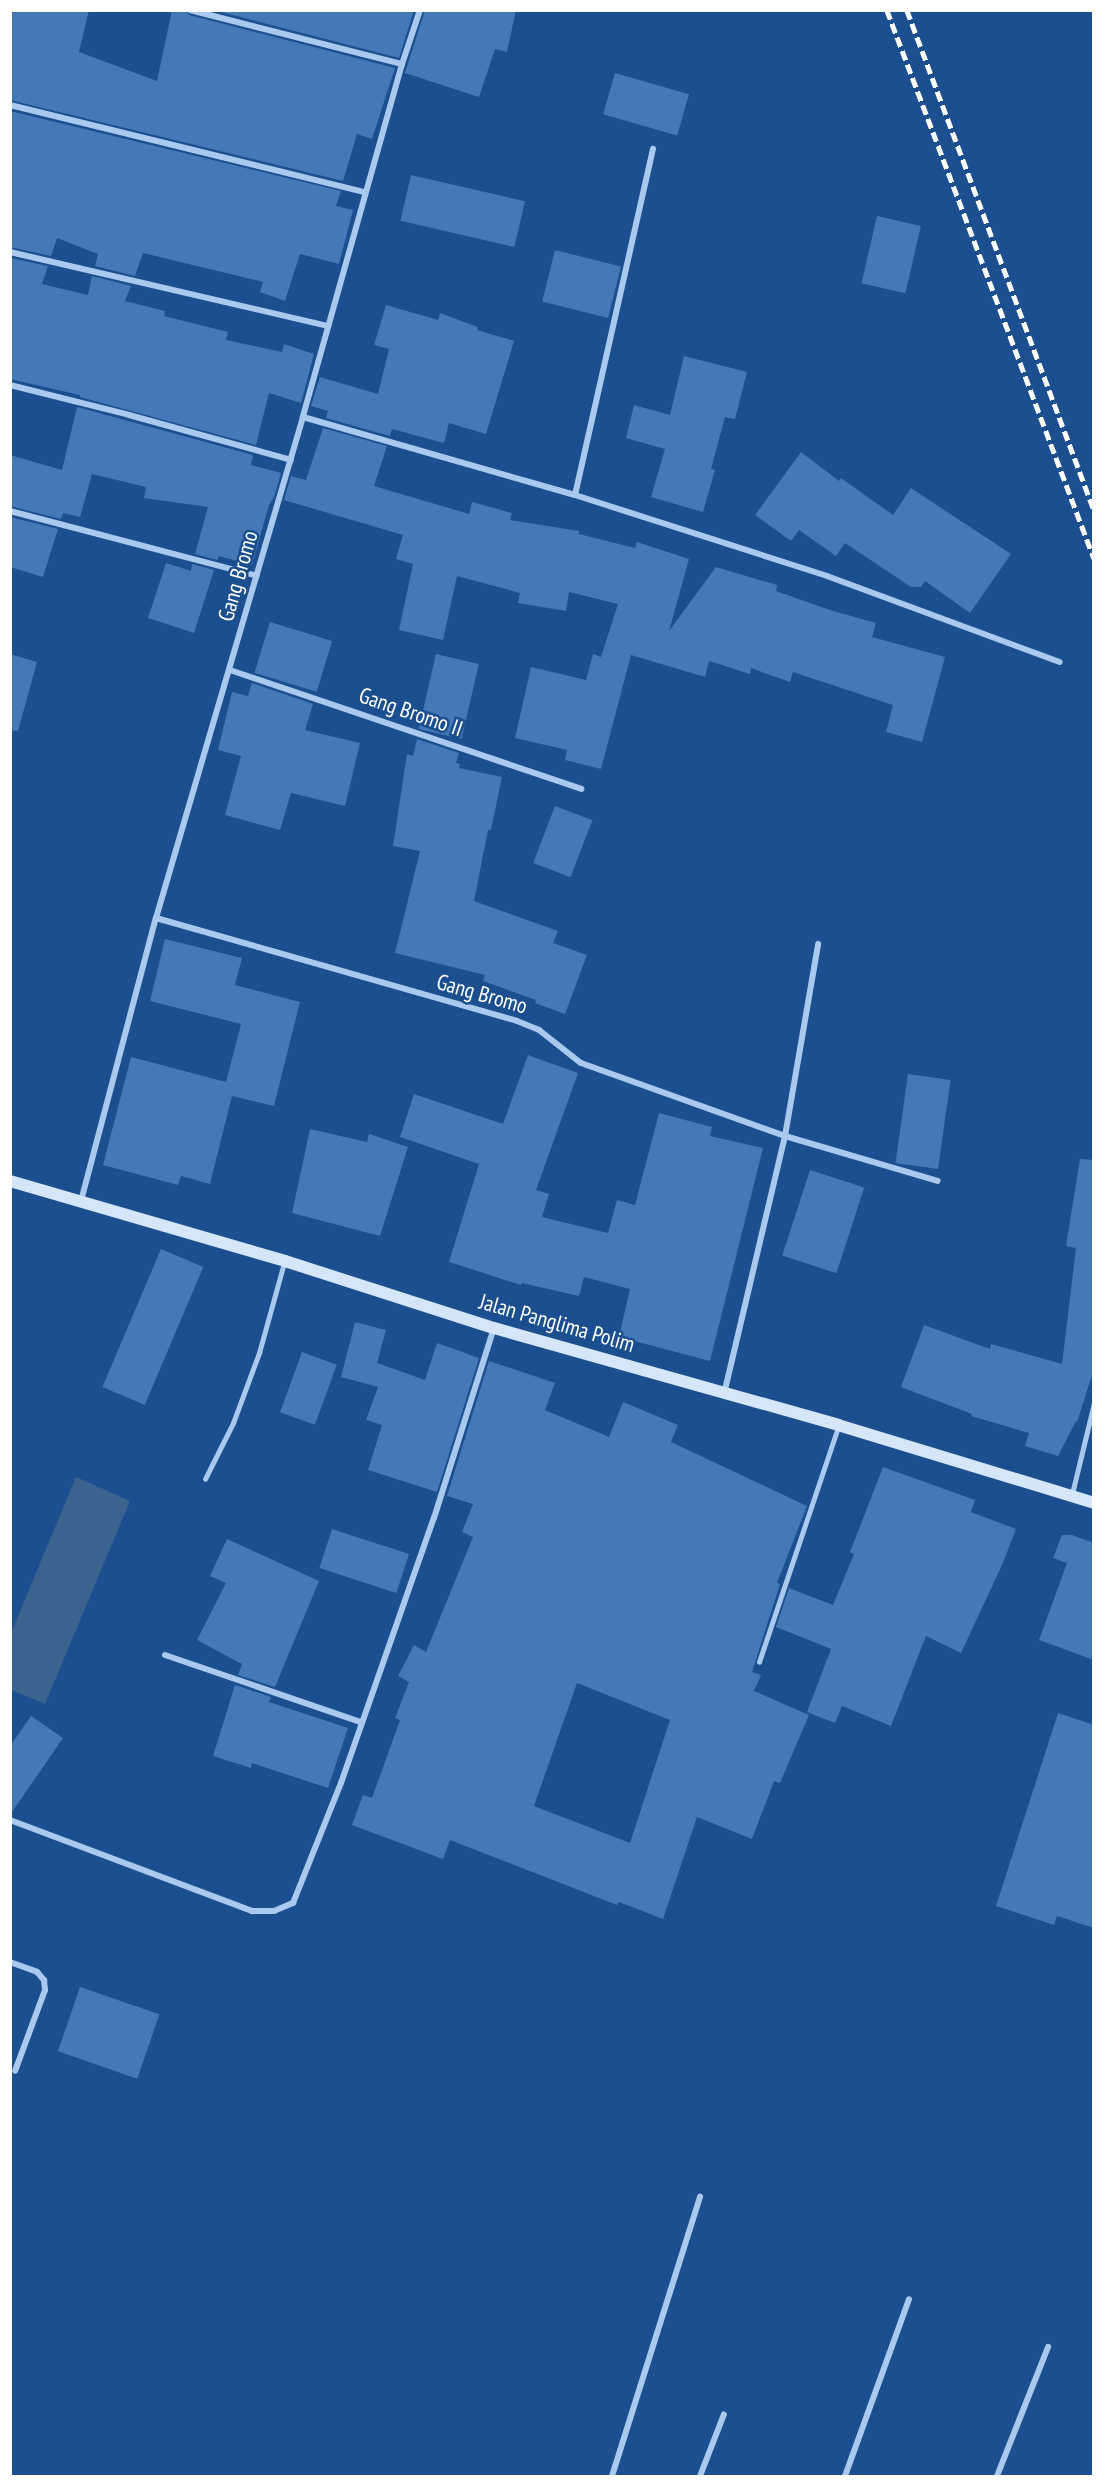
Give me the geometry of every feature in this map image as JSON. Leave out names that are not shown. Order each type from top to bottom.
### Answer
[{"type":"main road","name":"Jalan Panglima Polim","points":[[10,1180],[285,1261],[494,1328],[838,1425],[1094,1503]]},
{"type":"street","points":[[190,10],[402,64]]},
{"type":"street","name":"Gang Bromo","points":[[81,1202],[156,918],[291,460],[402,64],[420,10]]},
{"type":"street","points":[[10,105],[365,192]]},
{"type":"street","points":[[575,495],[653,149]]},
{"type":"street","points":[[10,252],[329,326]]},
{"type":"street","points":[[10,385],[291,460]]},
{"type":"street","points":[[303,417],[575,495],[827,576],[1060,663]]},
{"type":"street","points":[[10,511],[257,576]]},
{"type":"street","name":"Gang Bromo II","points":[[230,670],[581,789]]},
{"type":"street","name":"Gang Bromo","points":[[156,918],[518,1021],[539,1030],[581,1062],[785,1136],[938,1181]]},
{"type":"street","points":[[723,1394],[785,1136],[818,944]]},
{"type":"street","points":[[10,1820],[252,1911],[285,1908],[293,1903],[434,1518],[494,1328]]},
{"type":"street","points":[[165,1655],[361,1722]]},
{"type":"street","points":[[10,1962],[36,1972],[44,1980],[45,1990],[15,2071]]},
{"type":"street","points":[[612,2476],[700,2197]]},
{"type":"street","points":[[844,2476],[909,2300]]},
{"type":"street","points":[[998,2476],[1048,2347]]},
{"type":"street","points":[[700,2476],[723,2414]]},
{"type":"lane","points":[[205,1479],[233,1423],[259,1353],[285,1261]]},
{"type":"lane","points":[[1072,1497],[1094,1403]]},
{"type":"lane","points":[[759,1662],[838,1425]]},
{"type":"water","points":[[76,1477],[130,1501],[45,1704],[11,1690],[11,1633]]},
{"type":"building","points":[[10,10],[89,10],[79,52],[157,81],[172,10],[185,10],[189,15],[395,68],[372,139],[357,134],[343,181],[10,100]]},
{"type":"building","points":[[213,10],[414,10],[399,58]]},
{"type":"building","points":[[425,10],[516,10],[507,52],[495,49],[479,97],[405,73]]},
{"type":"building","points":[[615,73],[689,94],[677,136],[603,114]]},
{"type":"building","points":[[10,111],[341,191],[336,206],[353,210],[339,264],[300,254],[285,301],[260,292],[263,282],[143,253],[135,276],[95,266],[98,254],[57,238],[51,256],[10,247]]},
{"type":"building","points":[[411,175],[525,201],[514,247],[400,221]]},
{"type":"building","points":[[877,216],[921,226],[905,293],[861,283]]},
{"type":"building","points":[[555,250],[621,266],[608,318],[542,301]]},
{"type":"building","points":[[10,258],[48,266],[42,284],[88,295],[92,276],[131,286],[125,301],[165,311],[164,316],[228,332],[226,340],[282,352],[284,344],[314,354],[301,403],[269,393],[256,445],[80,397],[80,395],[10,379]]},
{"type":"building","points":[[386,305],[438,320],[440,313],[478,327],[477,330],[514,341],[486,434],[449,423],[444,443],[392,429],[390,436],[326,418],[328,411],[311,406],[320,377],[378,394],[389,349],[374,345]]},
{"type":"building","points":[[684,356],[747,372],[735,419],[725,417],[711,469],[715,470],[703,512],[651,497],[665,449],[626,438],[634,405],[670,415]]},
{"type":"building","points":[[77,407],[253,455],[251,465],[281,473],[274,497],[269,505],[252,565],[219,556],[217,560],[195,554],[208,507],[144,498],[146,487],[92,474],[80,517],[63,513],[61,519],[10,506],[10,455],[62,470]]},
{"type":"building","points":[[323,428],[387,446],[374,486],[469,514],[472,502],[512,513],[510,520],[579,531],[579,534],[635,548],[637,542],[689,559],[669,631],[716,567],[777,585],[776,591],[876,623],[872,637],[945,657],[922,742],[886,732],[893,705],[793,672],[790,682],[751,668],[750,674],[709,661],[705,677],[631,655],[601,769],[565,760],[567,750],[515,738],[531,667],[586,680],[593,654],[601,657],[618,604],[569,592],[566,611],[518,603],[520,593],[457,576],[443,640],[399,630],[413,564],[396,559],[403,535],[284,500],[291,476],[306,480]]},
{"type":"building","points":[[801,452],[839,481],[841,478],[893,515],[911,488],[1011,554],[970,613],[925,581],[921,587],[911,587],[845,543],[836,556],[799,530],[791,541],[755,515]]},
{"type":"building","points":[[10,517],[58,529],[43,577],[10,567]]},
{"type":"building","points":[[166,563],[191,571],[192,564],[214,570],[194,633],[148,618]]},
{"type":"building","points":[[270,622],[332,641],[317,692],[255,673]]},
{"type":"building","points":[[10,654],[37,662],[18,731],[10,730]]},
{"type":"building","points":[[436,654],[479,664],[462,739],[419,729]]},
{"type":"building","points":[[252,683],[313,704],[305,730],[360,743],[345,806],[291,793],[280,830],[225,815],[241,756],[218,750],[232,692],[248,696]]},
{"type":"building","points":[[417,739],[459,753],[456,763],[460,764],[459,768],[502,777],[491,830],[488,830],[474,901],[558,931],[553,943],[587,955],[565,1014],[535,1003],[536,1000],[483,981],[485,975],[395,953],[420,851],[393,846],[407,754],[413,756]]},
{"type":"building","points":[[555,806],[592,820],[570,877],[533,863]]},
{"type":"building","points":[[165,939],[242,958],[235,985],[300,1002],[274,1106],[232,1096],[210,1184],[181,1176],[178,1185],[103,1165],[131,1057],[226,1082],[241,1024],[150,1001]]},
{"type":"building","points":[[528,1055],[578,1073],[536,1190],[549,1194],[542,1217],[608,1233],[617,1200],[635,1205],[659,1113],[712,1127],[710,1136],[763,1148],[710,1361],[619,1337],[630,1289],[584,1277],[579,1296],[522,1283],[521,1285],[449,1262],[479,1164],[400,1137],[414,1094],[503,1124]]},
{"type":"building","points":[[908,1074],[951,1080],[938,1169],[895,1163]]},
{"type":"building","points":[[310,1129],[367,1142],[369,1134],[408,1147],[380,1236],[292,1213]]},
{"type":"building","points":[[1080,1159],[1094,1160],[1094,1369],[1077,1422],[1058,1456],[1025,1446],[1029,1433],[971,1416],[972,1414],[901,1387],[924,1325],[990,1349],[991,1344],[1062,1364],[1076,1248],[1066,1246]]},
{"type":"building","points":[[810,1170],[864,1188],[836,1273],[782,1256]]},
{"type":"building","points":[[161,1249],[203,1267],[145,1405],[102,1387]]},
{"type":"building","points":[[355,1322],[386,1330],[377,1363],[425,1380],[437,1343],[479,1358],[437,1492],[368,1470],[382,1425],[366,1420],[378,1387],[341,1377]]},
{"type":"building","points":[[302,1352],[337,1365],[315,1425],[280,1412]]},
{"type":"building","points":[[489,1361],[555,1383],[545,1410],[609,1437],[623,1402],[678,1425],[671,1442],[807,1506],[777,1583],[780,1584],[752,1672],[761,1675],[754,1691],[809,1715],[780,1783],[774,1781],[752,1839],[697,1817],[663,1919],[619,1902],[617,1905],[450,1840],[443,1859],[352,1825],[363,1795],[372,1798],[400,1720],[395,1718],[409,1682],[398,1676],[414,1645],[426,1652],[473,1537],[462,1532],[473,1504],[447,1496]],"holes":[[[577,1683],[670,1720],[630,1843],[534,1806]]]},
{"type":"building","points":[[883,1467],[975,1500],[971,1512],[1016,1529],[961,1653],[926,1636],[891,1726],[842,1706],[835,1723],[807,1712],[831,1649],[776,1627],[789,1588],[833,1605],[854,1554],[850,1552]]},
{"type":"building","points":[[332,1529],[409,1554],[396,1593],[319,1568]]},
{"type":"building","points":[[1062,1535],[1072,1535],[1094,1543],[1094,1660],[1039,1640],[1067,1563],[1053,1558]]},
{"type":"building","points":[[227,1539],[319,1581],[275,1687],[238,1675],[242,1664],[197,1640],[226,1583],[210,1576]]},
{"type":"building","points":[[235,1685],[271,1697],[269,1702],[348,1728],[328,1788],[252,1763],[251,1768],[213,1756]]},
{"type":"building","points":[[1058,1713],[1094,1725],[1094,1928],[1057,1916],[1054,1925],[996,1906]]},
{"type":"building","points":[[31,1716],[63,1738],[10,1815],[10,1746]]},
{"type":"building","points":[[80,1987],[159,2014],[137,2079],[58,2051]]},
{"type":"railway","points":[[887,10],[1094,558]]},
{"type":"railway","points":[[907,10],[1094,510]]}]
